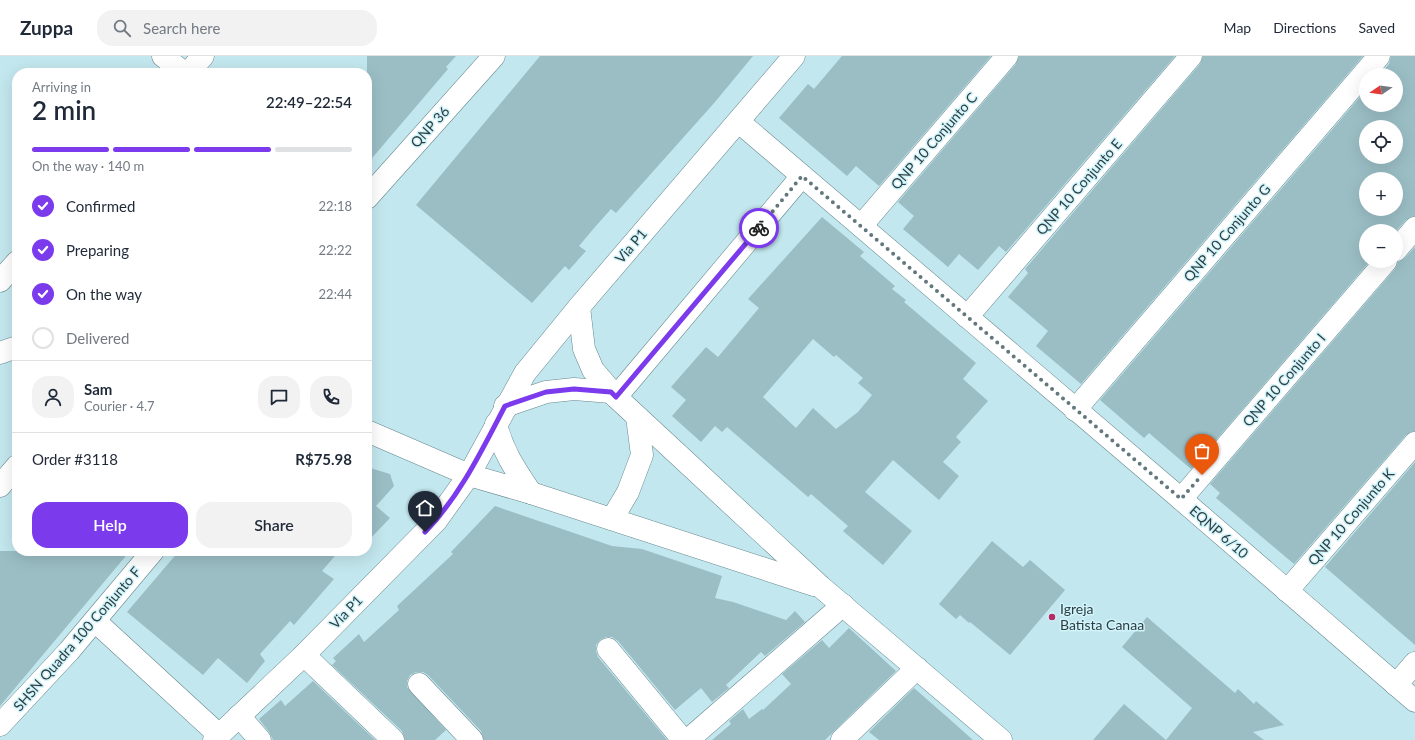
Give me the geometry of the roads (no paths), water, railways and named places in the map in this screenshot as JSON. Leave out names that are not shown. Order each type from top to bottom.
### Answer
[{"type":"street","points":[[163,56],[178,68]]},
{"type":"street","points":[[192,68],[203,56]]},
{"type":"street","name":"QNP 36","points":[[372,192],[494,56]]},
{"type":"street","name":"Via P1","points":[[216,738],[304,655],[436,521],[469,475],[525,373],[579,307],[794,56]]},
{"type":"street","name":"QNP 10 Conjunto C","points":[[861,226],[1007,56]]},
{"type":"street","name":"QNP 10 Conjunto E","points":[[967,317],[1191,56]]},
{"type":"street","name":"QNP 10 Conjunto G","points":[[1075,410],[1379,56]]},
{"type":"street","name":"EQNP 6/10","points":[[739,122],[1181,499],[1415,702]]},
{"type":"street","points":[[614,395],[802,176]]},
{"type":"street","points":[[1403,242],[1415,228]]},
{"type":"street","points":[[0,281],[12,268]]},
{"type":"street","name":"QNP 10 Conjunto I","points":[[1181,499],[1380,268]]},
{"type":"street","points":[[579,307],[584,349],[593,370],[614,395],[821,587],[1001,740]]},
{"type":"street","points":[[0,353],[12,349]]},
{"type":"street","points":[[531,493],[507,457],[501,443],[501,415],[546,392],[574,389],[614,395]]},
{"type":"street","points":[[612,519],[628,492],[642,455],[637,417]]},
{"type":"street","points":[[372,433],[469,475],[531,493],[821,587]]},
{"type":"street","name":"QNP 10 Conjunto K","points":[[1287,591],[1415,443]]},
{"type":"street","points":[[0,486],[12,472]]},
{"type":"street","name":"SHSN Quadra 100 Conjunto F","points":[[0,725],[69,651],[149,556]]},
{"type":"street","points":[[688,740],[843,605]]},
{"type":"street","points":[[95,621],[216,738]]},
{"type":"street","points":[[608,649],[683,740]]},
{"type":"street","points":[[304,655],[393,740]]},
{"type":"street","points":[[1396,685],[1415,663]]},
{"type":"street","points":[[842,740],[917,668]]},
{"type":"street","points":[[419,684],[472,740]]},
{"type":"street","points":[[239,716],[260,740]]},
{"type":"place","name":"Igreja Batista Canaa","points":[[1052,617]]}]
